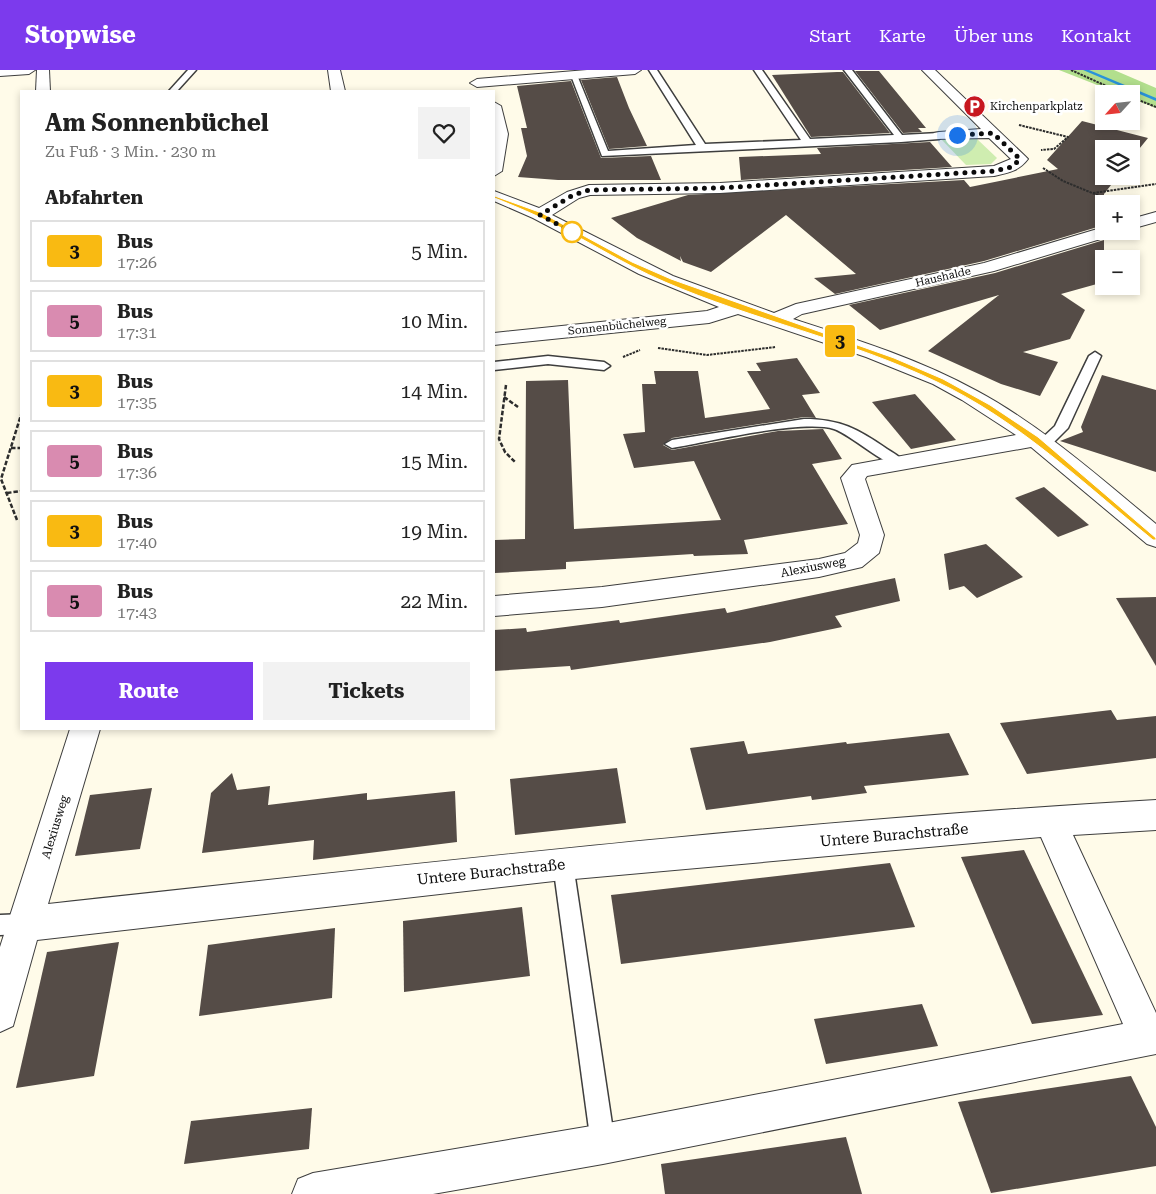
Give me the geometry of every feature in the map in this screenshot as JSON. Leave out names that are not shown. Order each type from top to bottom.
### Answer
[{"type":"street","points":[[0,72],[29,70]]},
{"type":"street","points":[[43,70],[43,90]]},
{"type":"street","points":[[334,70],[338,90]]},
{"type":"street","points":[[471,70],[480,87],[573,75],[635,70]]},
{"type":"street","points":[[540,215],[573,195],[589,190],[720,188],[994,171],[1012,167],[1015,157],[928,70]]},
{"type":"street","points":[[495,110],[501,134],[495,166]]},
{"type":"street","points":[[939,136],[993,133]]},
{"type":"street","points":[[495,196],[540,215],[668,281],[891,359],[940,381],[987,406],[1039,442],[1156,538]]},
{"type":"street","points":[[1140,221],[1156,217]]},
{"type":"street","name":"Haushalde","points":[[778,319],[796,310],[988,266],[1095,235]]},
{"type":"street","name":"Sonnenbüchelweg","points":[[495,339],[710,317],[738,306]]},
{"type":"street","name":"Alexiusweg","points":[[495,606],[602,597],[713,584],[818,568],[853,560],[870,548],[872,535],[853,478],[860,470],[1039,442]]},
{"type":"street","name":"Alexiusweg","points":[[12,925],[85,730]]},
{"type":"street","name":"Untere Burachstraße","points":[[12,925],[563,864],[1050,821],[1156,815]]},
{"type":"street","points":[[313,1194],[603,1144],[1148,1038],[1146,1011],[1050,821]]},
{"type":"street","points":[[0,1012],[12,925]]},
{"type":"lane","points":[[174,90],[192,70]]},
{"type":"lane","points":[[653,70],[702,147]]},
{"type":"lane","points":[[758,70],[807,142]]},
{"type":"lane","points":[[848,70],[901,139]]},
{"type":"lane","points":[[573,75],[605,154],[702,147],[939,136]]},
{"type":"lane","points":[[1039,442],[1061,428],[1095,356]]},
{"type":"lane","points":[[495,366],[548,360],[604,366]]},
{"type":"lane","points":[[672,444],[811,422],[835,424],[898,463]]},
{"type":"lane","points":[[563,864],[603,1144]]},
{"type":"path","points":[[1071,70],[1104,85]]},
{"type":"path","points":[[1140,101],[1156,107]]},
{"type":"path","points":[[1151,106],[1156,111]]},
{"type":"path","points":[[1015,124],[1068,137],[1054,149],[1015,157]]},
{"type":"path","points":[[1015,157],[1042,167],[1063,181],[1097,195]]},
{"type":"path","points":[[1092,193],[1156,185]]},
{"type":"path","points":[[654,348],[707,354],[807,343],[821,334]]},
{"type":"path","points":[[604,366],[646,347]]},
{"type":"path","points":[[508,365],[499,439],[505,452],[516,462]]},
{"type":"path","points":[[504,397],[518,407]]},
{"type":"path","points":[[17,520],[1,479],[20,426]]},
{"type":"path","points":[[11,448],[20,448]]},
{"type":"path","points":[[7,493],[20,491]]},
{"type":"green space","points":[[1059,70],[1114,70],[1156,88],[1156,108],[1140,102],[1140,85],[1097,85]]},
{"type":"green space","points":[[976,138],[997,158],[991,164],[966,165],[942,140]]},
{"type":"building","points":[[855,71],[879,71],[926,128],[918,128],[922,132],[903,133]]},
{"type":"building","points":[[843,72],[890,133],[811,137],[772,75]]},
{"type":"building","points":[[617,77],[647,146],[609,149],[581,80]]},
{"type":"building","points":[[571,81],[601,158],[651,156],[661,180],[558,180],[518,177],[527,156],[521,128],[527,128],[517,86]]},
{"type":"building","points":[[1082,121],[1095,124],[1095,130],[1117,130],[1148,138],[1140,148],[1140,140],[1095,140],[1095,185],[1111,185],[1104,195],[1095,195],[1095,228],[984,261],[835,294],[814,278],[856,274],[786,215],[711,272],[683,262],[680,256],[681,261],[637,238],[611,218],[688,195],[964,180],[970,187],[1058,169],[1047,160]]},
{"type":"building","points":[[930,142],[952,167],[741,180],[739,157],[821,154],[817,148]]},
{"type":"building","points":[[1104,240],[1104,250],[1095,250],[1095,285],[1061,294],[1085,310],[1070,339],[1023,352],[1058,362],[1040,396],[1001,384],[928,351],[999,295],[880,330],[849,305],[995,273]]},
{"type":"building","points":[[797,358],[820,393],[802,395],[816,418],[804,417],[672,438],[663,445],[672,450],[778,431],[823,429],[842,459],[812,464],[848,524],[744,540],[748,554],[694,556],[693,554],[566,562],[566,569],[495,573],[495,540],[525,539],[526,381],[568,380],[574,529],[721,520],[694,461],[634,468],[623,434],[645,432],[642,384],[656,384],[654,371],[698,371],[705,418],[770,409],[747,371],[761,371],[756,363]]},
{"type":"building","points":[[1102,375],[1156,390],[1156,472],[1060,441],[1083,432],[1081,427]]},
{"type":"building","points":[[915,394],[956,440],[911,449],[872,402]]},
{"type":"building","points":[[1044,487],[1089,525],[1058,537],[1015,498]]},
{"type":"building","points":[[986,544],[1023,577],[977,598],[964,586],[949,590],[944,554]]},
{"type":"building","points":[[895,578],[900,601],[835,616],[842,627],[770,642],[571,670],[570,666],[495,671],[495,630],[526,628],[527,632],[619,620],[620,623],[725,608],[727,613]]},
{"type":"building","points":[[1156,597],[1156,666],[1116,598]]},
{"type":"building","points":[[1111,710],[1117,720],[1156,716],[1156,758],[1027,774],[1000,723]]},
{"type":"building","points":[[949,733],[969,775],[864,786],[867,793],[812,800],[811,796],[706,810],[690,748],[744,741],[748,754],[846,742],[847,744]]},
{"type":"building","points":[[617,768],[626,823],[515,835],[510,779]]},
{"type":"building","points":[[232,773],[237,790],[270,786],[268,805],[367,793],[367,800],[455,791],[457,842],[313,860],[314,840],[202,853],[211,793]]},
{"type":"building","points":[[152,788],[140,849],[75,856],[90,795]]},
{"type":"building","points":[[1024,850],[1103,1015],[1032,1024],[961,857]]},
{"type":"building","points":[[890,863],[915,927],[621,964],[611,895]]},
{"type":"building","points":[[522,907],[530,976],[404,992],[403,921]]},
{"type":"building","points":[[335,928],[332,998],[199,1016],[208,945]]},
{"type":"building","points":[[119,942],[94,1076],[16,1088],[47,952]]},
{"type":"building","points":[[922,1004],[938,1046],[826,1064],[814,1019]]},
{"type":"building","points":[[1131,1076],[1156,1127],[1156,1166],[991,1193],[958,1102]]},
{"type":"building","points":[[312,1108],[309,1149],[184,1164],[191,1121]]},
{"type":"building","points":[[846,1137],[862,1194],[665,1194],[661,1164]]},
{"type":"waterway","points":[[1085,70],[1156,100]]},
{"type":"bus line","name":"3","points":[[495,196],[540,215],[668,281],[891,359],[940,381],[987,406],[1035,439],[1156,538]]},
{"type":"place","name":"Kirchenparkplatz","points":[[974,106]]},
{"type":"route","points":[[572,232],[540,215],[573,195],[589,190],[720,188],[994,171],[1012,167],[1020,159],[993,133],[957,135]]}]
